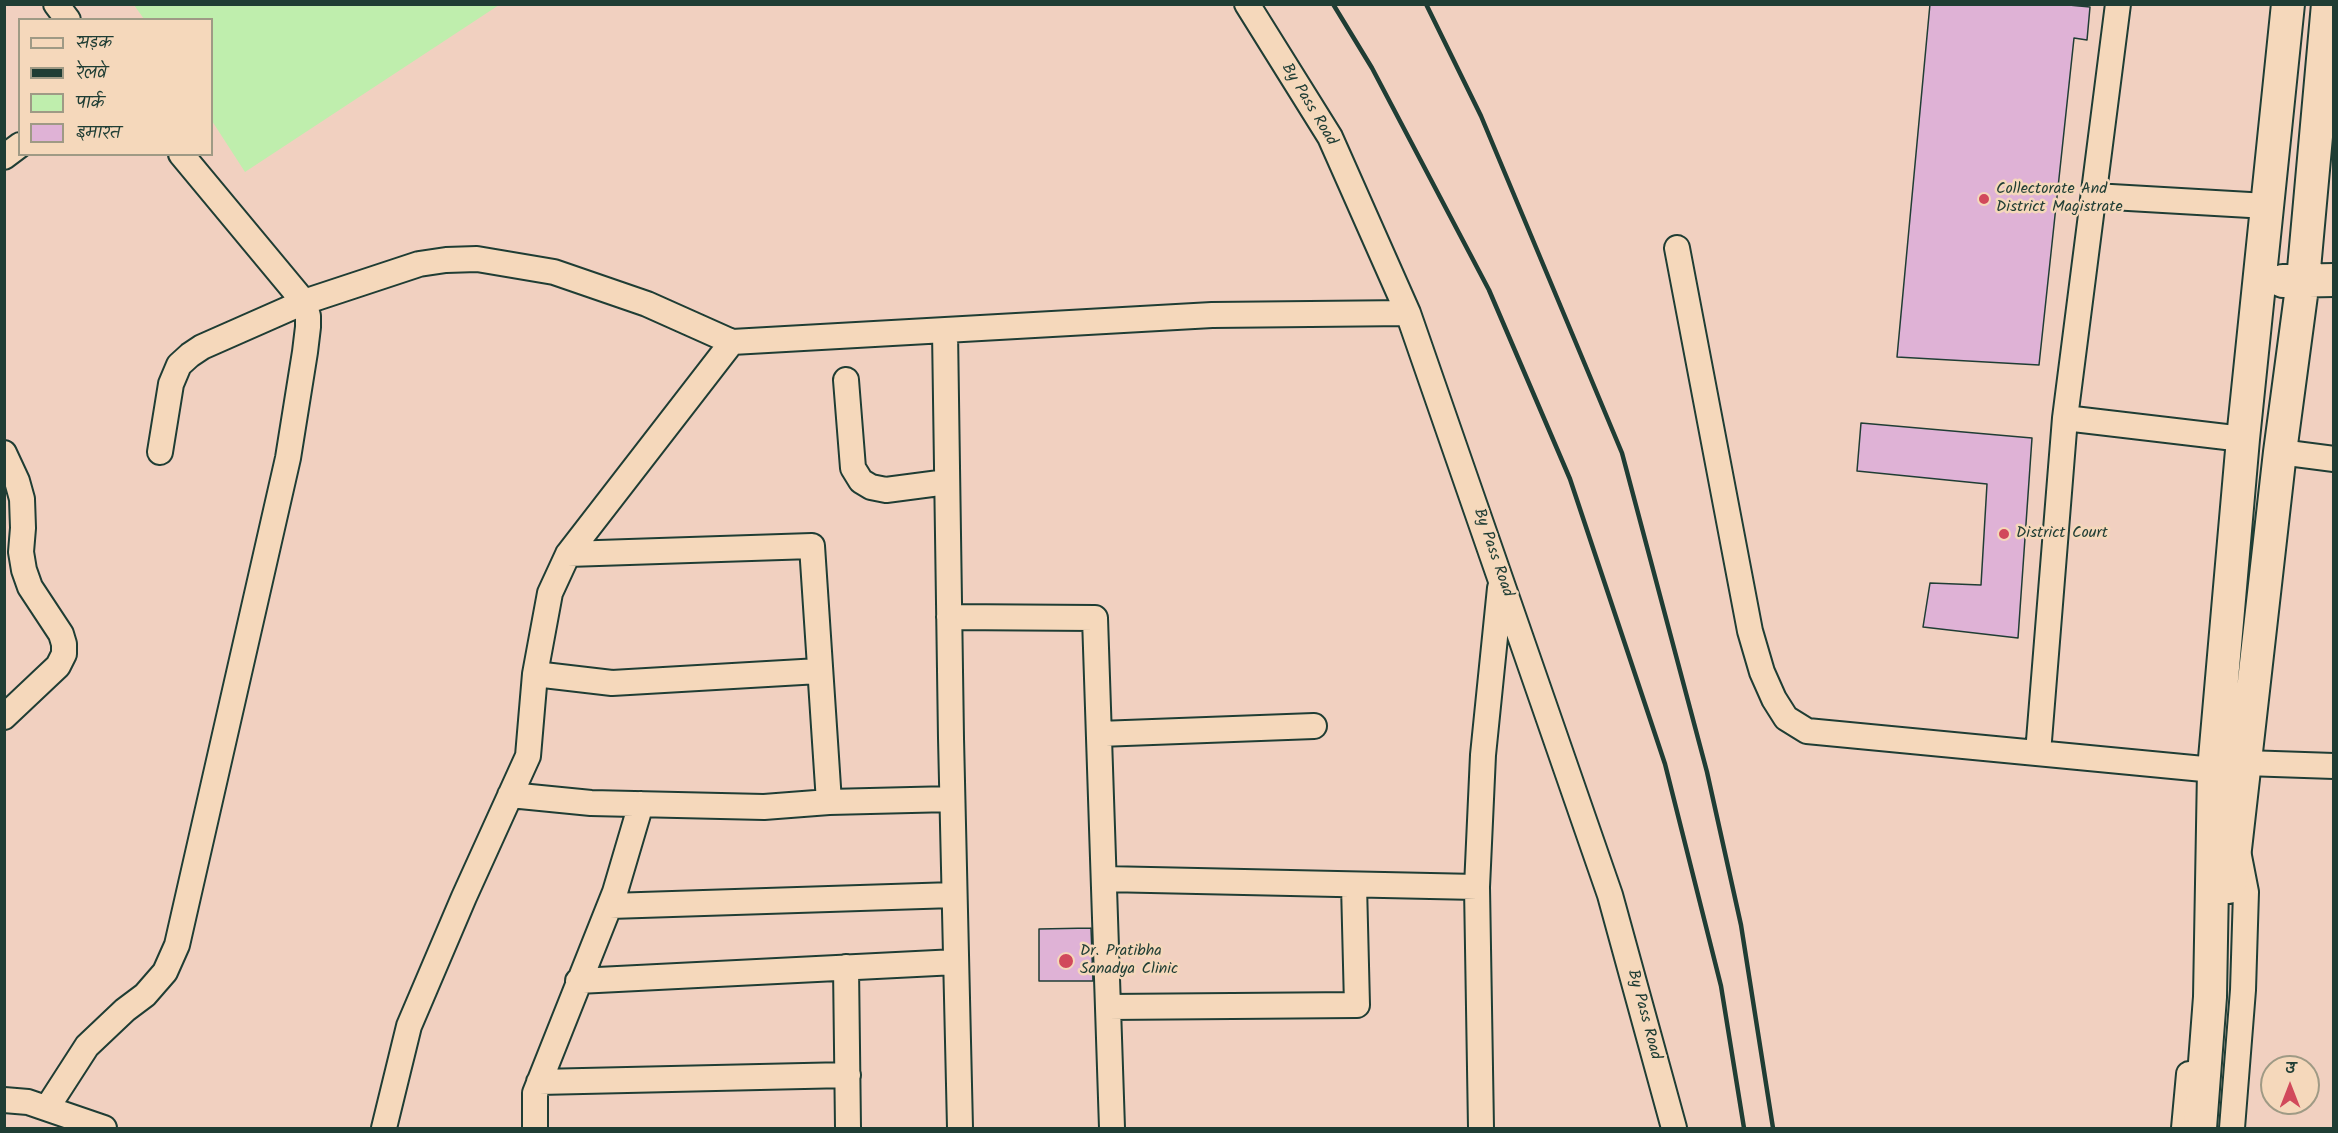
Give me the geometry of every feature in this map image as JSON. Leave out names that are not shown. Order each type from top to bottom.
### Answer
[{"type":"main road","points":[[2200,1128],[2210,997],[2214,770],[2243,439],[2288,4]]},
{"type":"main road","points":[[2210,997],[2235,846],[2280,452],[2303,280],[2320,220],[2327,82],[2328,4]]},
{"type":"main road","points":[[2266,210],[2320,220]]},
{"type":"main road","points":[[2259,281],[2334,280]]},
{"type":"main road","points":[[2226,635],[2259,637]]},
{"type":"street","points":[[56,4],[66,18]]},
{"type":"street","name":"By Pass Road","points":[[1246,4],[1330,137],[1408,313],[1610,895],[1674,1128]]},
{"type":"street","points":[[2038,753],[2065,418],[2118,4]]},
{"type":"street","points":[[4,157],[18,146]]},
{"type":"street","points":[[48,1116],[87,1046],[125,1010],[145,995],[165,972],[177,945],[288,458],[308,327],[304,302],[183,156]]},
{"type":"street","points":[[2094,196],[2266,210]]},
{"type":"street","points":[[1677,248],[1750,630],[1762,672],[1774,699],[1786,718],[1807,731],[2214,770]]},
{"type":"street","points":[[160,452],[171,384],[179,365],[202,348],[304,302],[419,264],[446,260],[477,259],[554,273],[647,304],[732,342],[1212,315],[1408,313]]},
{"type":"street","points":[[945,331],[952,799],[960,1128]]},
{"type":"street","points":[[384,1128],[409,1026],[528,756],[535,674],[550,593],[568,554],[732,342]]},
{"type":"street","points":[[846,380],[853,468],[861,481],[871,487],[886,490],[947,482]]},
{"type":"street","points":[[2065,418],[2243,439]]},
{"type":"street","points":[[2280,452],[2334,459]]},
{"type":"street","points":[[4,453],[17,481],[22,500],[21,552],[24,570],[30,587],[61,634],[64,654],[58,666],[4,717]]},
{"type":"street","points":[[568,554],[812,546],[829,802]]},
{"type":"street","points":[[1481,1128],[1477,887],[1483,755],[1501,579]]},
{"type":"street","points":[[949,617],[1095,618],[1112,1128]]},
{"type":"street","points":[[535,674],[612,683],[819,671]]},
{"type":"street","points":[[1099,734],[1314,726]]},
{"type":"street","points":[[2245,763],[2334,766]]},
{"type":"street","points":[[510,795],[591,803],[764,807],[829,802],[952,799]]},
{"type":"street","points":[[535,1128],[535,1093],[610,906],[641,804]]},
{"type":"street","points":[[2232,1128],[2243,990],[2246,892],[2243,870],[2235,846]]},
{"type":"street","points":[[1104,879],[1477,887]]},
{"type":"street","points":[[1108,1007],[1357,1005],[1354,885]]},
{"type":"street","points":[[2184,1128],[2200,933],[2202,917],[2213,885]]},
{"type":"street","points":[[610,906],[954,895]]},
{"type":"street","points":[[578,981],[956,962]]},
{"type":"street","points":[[846,967],[848,1128]]},
{"type":"street","points":[[539,1082],[848,1075]]},
{"type":"street","points":[[4,1100],[28,1102],[48,1116],[104,1128]]},
{"type":"green space","points":[[134,5],[499,5],[245,172],[213,123],[213,18],[143,18]]},
{"type":"building","name":"Collectorate And District Magistrate","points":[[1930,4],[2058,4],[2090,7],[2087,40],[2074,38],[2039,365],[1897,357]]},
{"type":"building","name":"District Court","points":[[1861,423],[2032,438],[2018,638],[1923,627],[1930,583],[1981,585],[1987,484],[1857,471]]},
{"type":"building","points":[[1091,928],[1093,981],[1039,981],[1039,929]]},
{"type":"railway","points":[[1333,4],[1372,68],[1489,290],[1570,479],[1665,764],[1721,986],[1744,1128]]},
{"type":"railway","points":[[1426,4],[1481,116],[1622,453],[1707,772],[1741,925],[1773,1128]]},
{"type":"place","name":"Collectorate And District Magistrate","points":[[1984,199]]},
{"type":"place","name":"District Court","points":[[2004,534]]},
{"type":"place","name":"Dr. Pratibha Sanadya Clinic","points":[[1066,961]]}]
